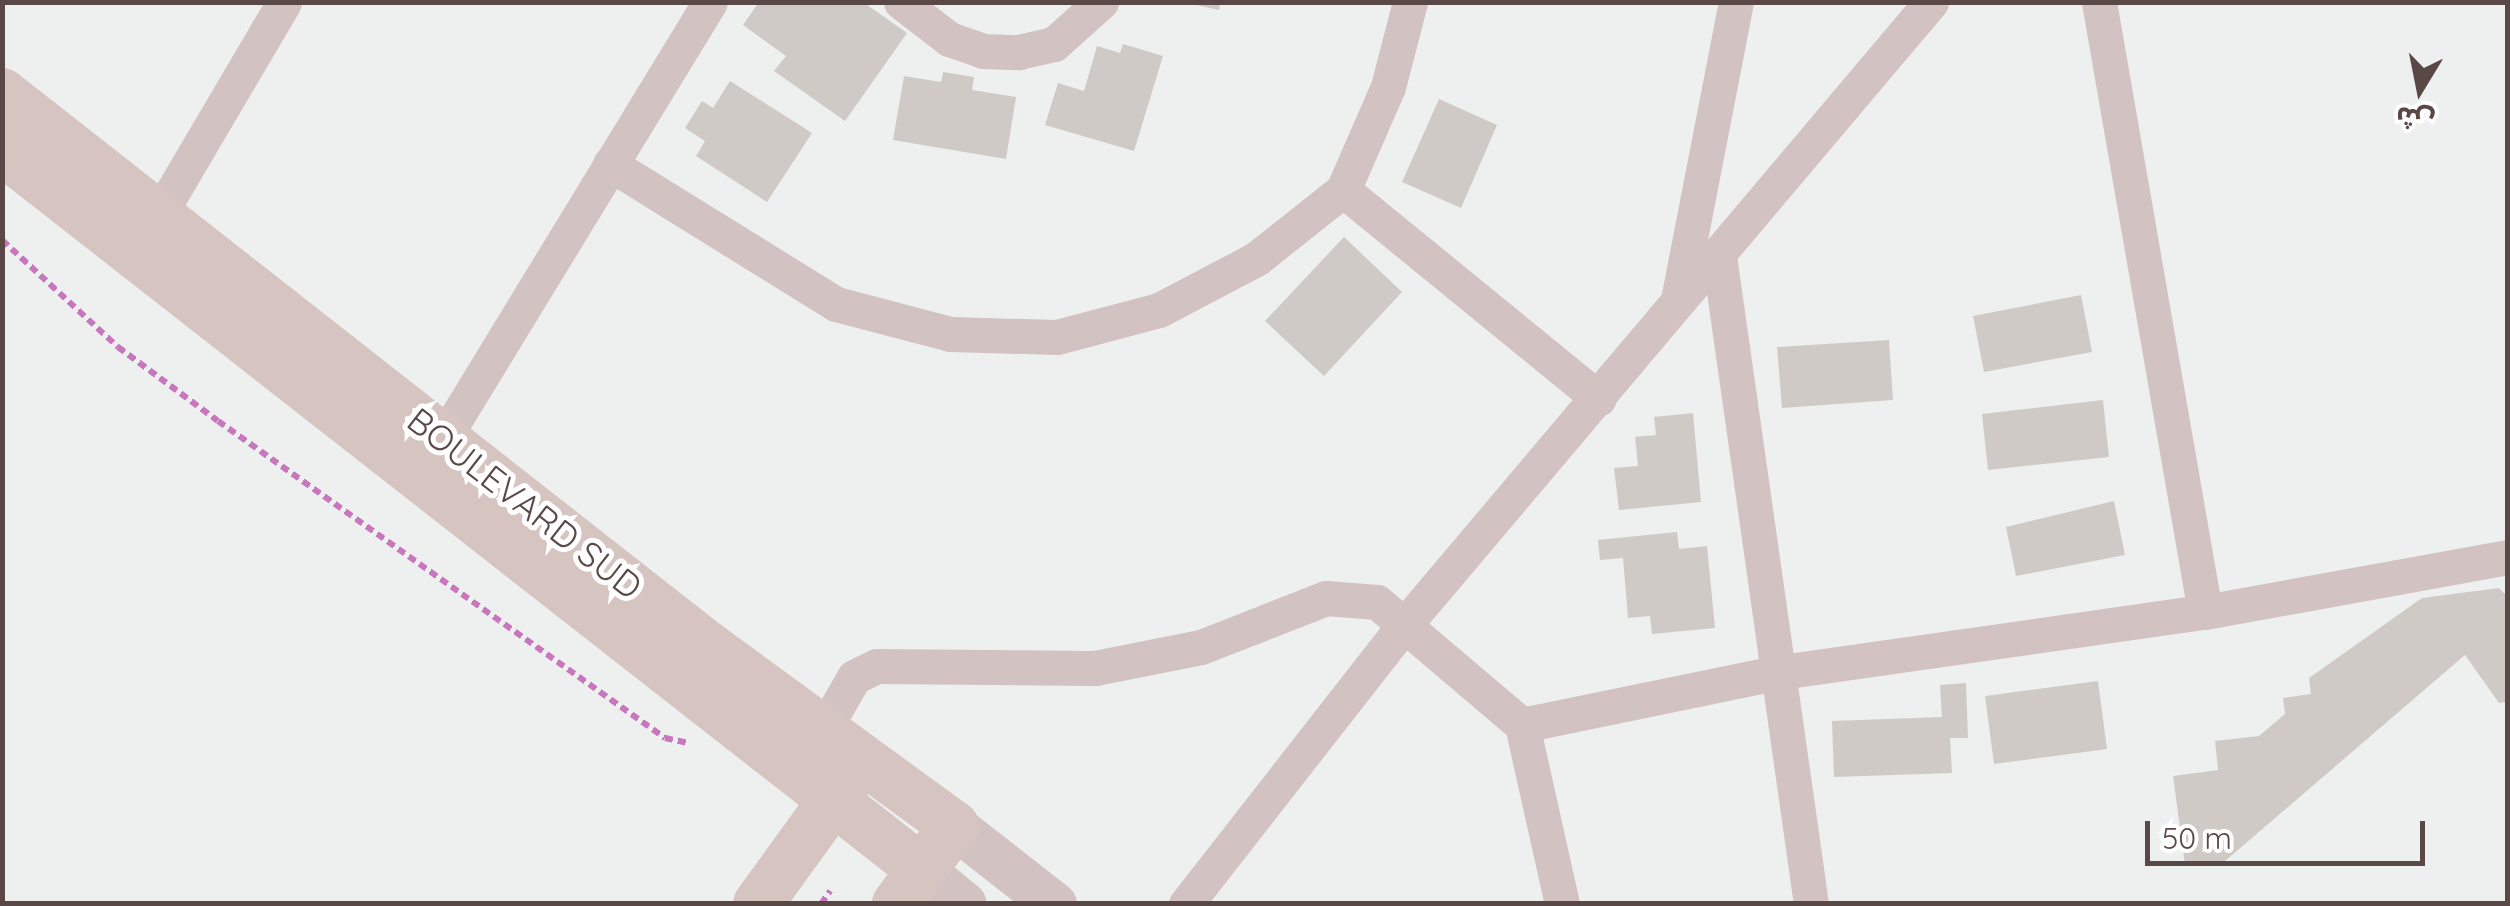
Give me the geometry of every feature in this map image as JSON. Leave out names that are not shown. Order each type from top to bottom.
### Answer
[{"type":"main road","name":"BOULEVARD SUD","points":[[2,94],[147,234],[848,779],[954,826]]},
{"type":"main road","name":"BOULEVARD SUD","points":[[2,150],[147,234]]},
{"type":"main road","name":"BOULEVARD SUD","points":[[432,458],[822,731],[909,886]]},
{"type":"main road","points":[[758,904],[848,779]]},
{"type":"main road","points":[[909,886],[954,826]]},
{"type":"street","points":[[147,234],[284,2]]},
{"type":"street","points":[[432,458],[710,2]]},
{"type":"street","points":[[901,2],[950,39],[983,50],[1018,52],[1054,44],[1101,2]]},
{"type":"street","points":[[610,164],[836,304],[950,334],[1057,337],[1160,310],[1256,259],[1342,190],[1388,87],[1410,2]]},
{"type":"street","points":[[1678,302],[1736,2]]},
{"type":"street","points":[[1186,904],[1402,628],[1600,399],[1931,2]]},
{"type":"street","points":[[2098,2],[2205,612]]},
{"type":"street","points":[[1342,190],[1600,399]]},
{"type":"street","points":[[1719,256],[1811,904]]},
{"type":"street","points":[[1522,725],[1780,672],[2205,612],[2508,557]]},
{"type":"street","points":[[822,731],[854,677],[877,666],[1095,668],[1201,646],[1326,598],[1377,602],[1402,628],[1522,725],[1562,904]]},
{"type":"street","name":"BOULEVARD SUD","points":[[954,826],[1054,904]]},
{"type":"street","name":"BOULEVARD SUD","points":[[909,886],[964,904]]},
{"type":"path","points":[[2,240],[108,339],[218,421],[664,738],[704,746]]},
{"type":"path","points":[[821,904],[830,892]]},
{"type":"building","points":[[759,2],[863,2],[907,33],[845,121],[774,71],[786,56],[743,25]]},
{"type":"building","points":[[1183,2],[1220,2],[1219,10]]},
{"type":"building","points":[[1123,44],[1163,56],[1134,151],[1045,125],[1058,83],[1084,91],[1097,46],[1120,53]]},
{"type":"building","points":[[943,72],[974,77],[972,90],[1016,97],[1006,159],[893,140],[904,76],[941,82]]},
{"type":"building","points":[[730,81],[812,133],[767,202],[696,156],[705,141],[685,128],[702,101],[713,108]]},
{"type":"building","points":[[1439,99],[1497,125],[1461,208],[1402,182]]},
{"type":"building","points":[[1344,237],[1402,292],[1324,376],[1265,321]]},
{"type":"building","points":[[2081,295],[2092,352],[1984,372],[1973,316]]},
{"type":"building","points":[[1889,340],[1893,400],[1782,408],[1777,347]]},
{"type":"building","points":[[2103,400],[2109,457],[1988,470],[1982,414]]},
{"type":"building","points":[[1693,413],[1701,502],[1619,510],[1614,468],[1638,466],[1635,437],[1656,435],[1654,417]]},
{"type":"building","points":[[2114,501],[2125,555],[2016,576],[2006,527]]},
{"type":"building","points":[[1677,532],[1679,549],[1707,546],[1715,628],[1652,634],[1650,616],[1628,618],[1623,558],[1600,560],[1598,540]]},
{"type":"building","points":[[2499,588],[2508,597],[2508,702],[2499,703],[2465,655],[2225,861],[2185,865],[2173,776],[2218,770],[2215,741],[2259,736],[2285,714],[2283,698],[2311,694],[2309,678],[2422,598]]},
{"type":"building","points":[[2098,681],[2107,749],[1994,764],[1985,696]]},
{"type":"building","points":[[1966,683],[1968,738],[1950,738],[1952,773],[1834,777],[1832,721],[1942,717],[1940,685]]}]
